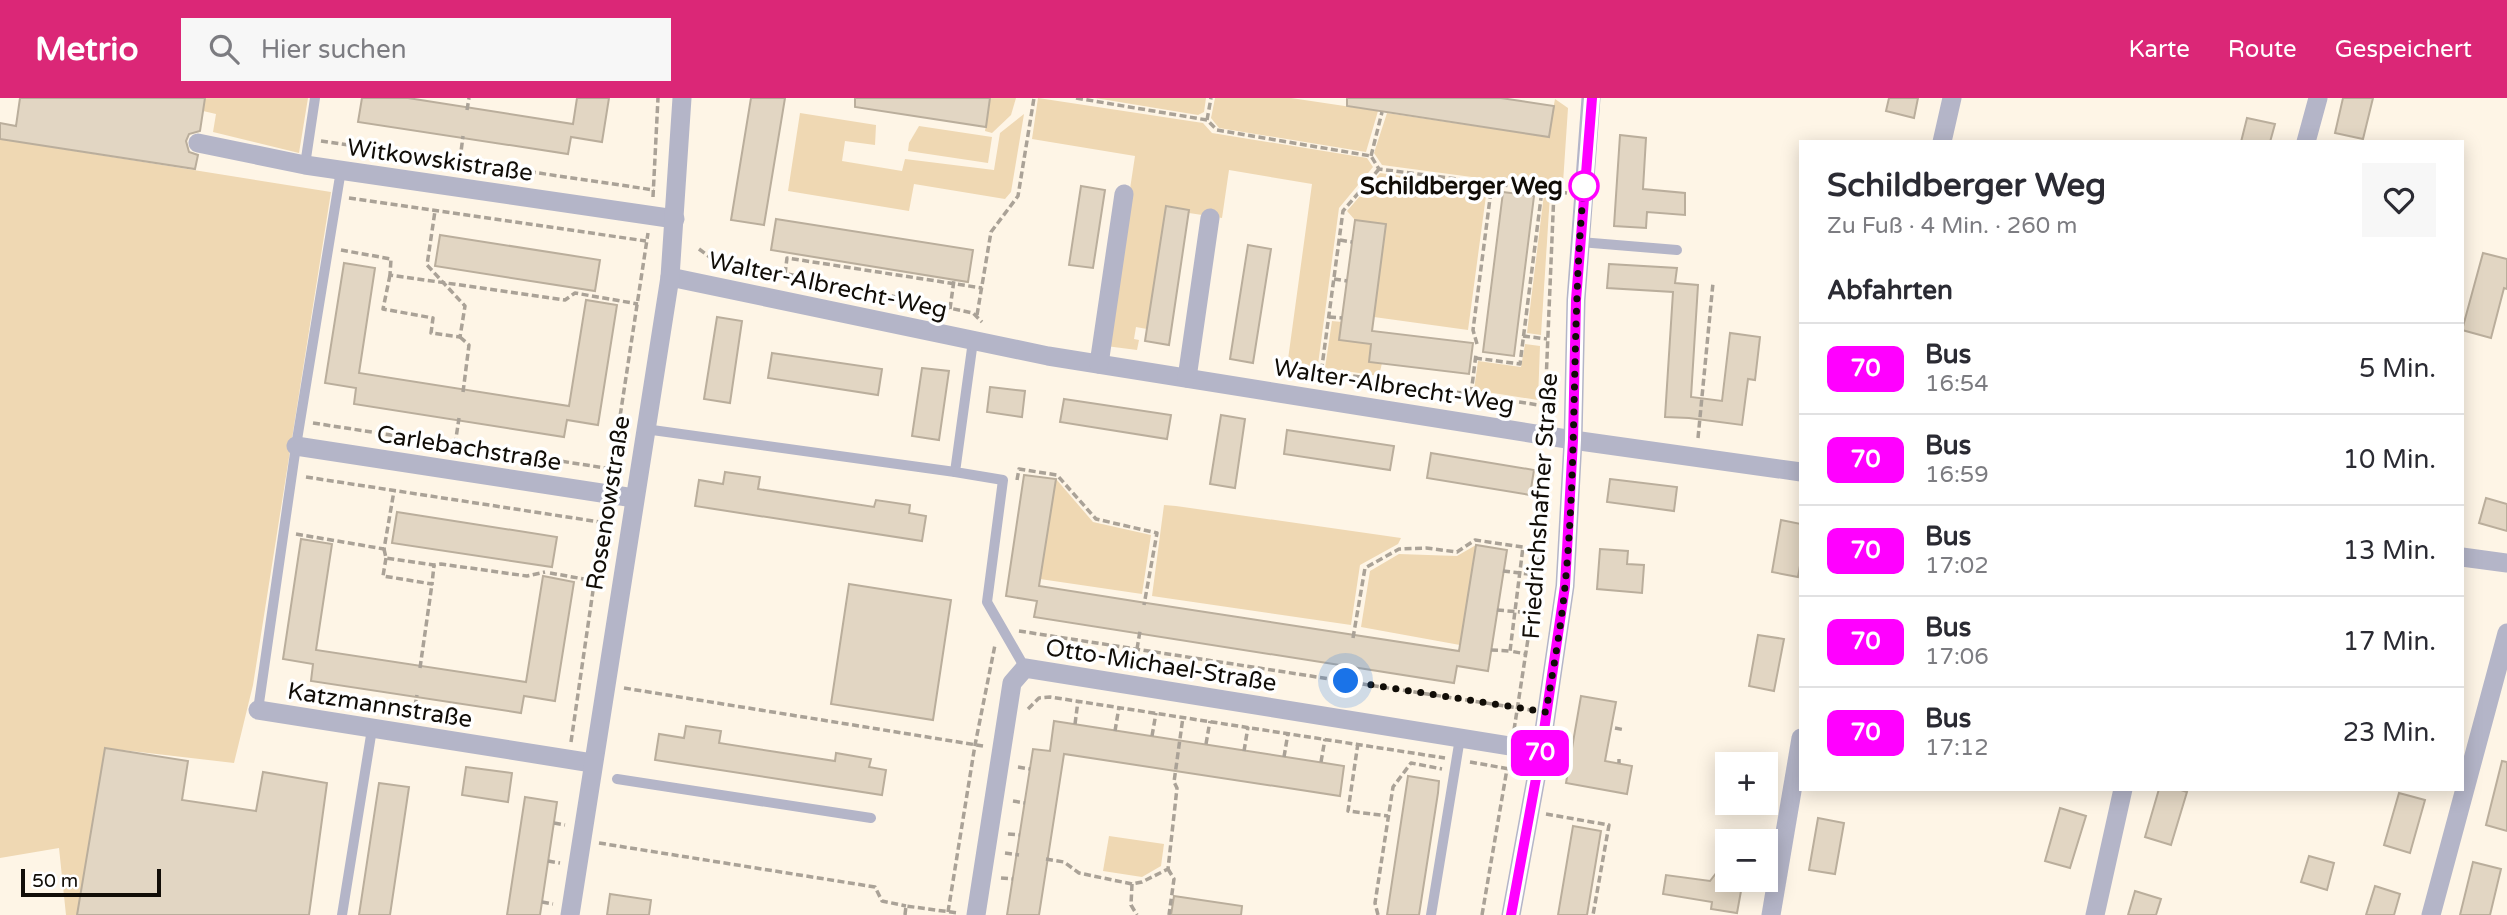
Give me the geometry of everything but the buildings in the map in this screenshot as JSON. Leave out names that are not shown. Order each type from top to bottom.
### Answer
[{"type":"street","name":"Rosenowstraße","points":[[570,915],[670,277],[682,98]]},
{"type":"street","name":"Friedrichshafner Straße","points":[[1511,915],[1541,751],[1565,586],[1573,440],[1576,300],[1591,98]]},
{"type":"street","points":[[1942,140],[1952,98]]},
{"type":"street","points":[[2307,140],[2318,98]]},
{"type":"street","name":"Witkowskistraße","points":[[198,143],[304,165],[675,219]]},
{"type":"street","points":[[1099,364],[1124,194]]},
{"type":"street","points":[[1187,378],[1210,219]]},
{"type":"street","name":"Walter-Albrecht-Weg","points":[[670,277],[973,341],[1099,364],[1573,440],[1799,472]]},
{"type":"street","name":"Carlebachstraße","points":[[296,446],[634,498]]},
{"type":"street","points":[[2464,557],[2507,563]]},
{"type":"street","points":[[2431,915],[2507,633]]},
{"type":"street","name":"Otto-Michael-Straße","points":[[968,914],[1002,750],[1012,683],[1025,668],[1541,751]]},
{"type":"street","name":"Katzmannstraße","points":[[258,710],[592,763]]},
{"type":"street","points":[[1770,915],[1799,749]]},
{"type":"street","points":[[2095,915],[2123,791]]},
{"type":"lane","points":[[304,165],[315,98]]},
{"type":"lane","name":"Katzmannstraße","points":[[258,710],[296,446],[341,170]]},
{"type":"lane","points":[[1580,242],[1677,250]]},
{"type":"lane","points":[[955,472],[973,341]]},
{"type":"lane","points":[[645,429],[1003,480],[987,602],[1025,668]]},
{"type":"lane","points":[[342,915],[372,729]]},
{"type":"lane","points":[[1431,915],[1460,738]]},
{"type":"lane","points":[[617,779],[871,818]]},
{"type":"path","points":[[467,110],[469,98]]},
{"type":"path","points":[[300,421],[612,469],[654,190],[658,98]]},
{"type":"path","points":[[977,317],[991,232],[1018,195],[1034,98]]},
{"type":"path","points":[[1076,98],[1207,120],[1217,130],[1371,156]]},
{"type":"path","points":[[1207,120],[1211,98]]},
{"type":"path","points":[[1379,169],[1371,156],[1382,112]]},
{"type":"path","points":[[460,160],[463,136]]},
{"type":"path","points":[[308,139],[654,190]]},
{"type":"path","points":[[1379,169],[1583,195]]},
{"type":"path","points":[[1320,383],[1343,211],[1379,169]]},
{"type":"path","points":[[1477,344],[1473,330],[1492,183]]},
{"type":"path","points":[[1471,394],[1476,356],[1520,364],[1542,190]]},
{"type":"path","points":[[1322,371],[1545,406],[1554,191]]},
{"type":"path","points":[[337,197],[647,241]]},
{"type":"path","points":[[435,211],[427,265],[465,306],[460,337]]},
{"type":"path","points":[[1339,240],[1352,242]]},
{"type":"path","points":[[328,247],[391,258],[383,309],[433,318],[431,333],[460,337],[469,345],[463,392]]},
{"type":"path","points":[[699,249],[711,258],[973,313],[984,323]]},
{"type":"path","points":[[785,274],[787,255],[982,288]]},
{"type":"path","points":[[390,275],[565,300],[575,293],[638,303]]},
{"type":"path","points":[[1334,279],[1347,281]]},
{"type":"path","points":[[950,309],[954,282]]},
{"type":"path","points":[[1696,457],[1713,283]]},
{"type":"path","points":[[1329,317],[1342,318]]},
{"type":"path","points":[[1523,336],[1548,339]]},
{"type":"path","points":[[455,445],[459,418]]},
{"type":"path","points":[[1482,915],[1532,613],[1545,456]]},
{"type":"path","points":[[1002,494],[1015,496],[1019,469],[1057,475],[1096,519],[1157,533],[1144,604]]},
{"type":"path","points":[[292,475],[629,526]]},
{"type":"path","points":[[394,491],[384,549],[386,558],[383,576],[432,584]]},
{"type":"path","points":[[568,760],[603,522]]},
{"type":"path","points":[[283,532],[384,549]]},
{"type":"path","points":[[1353,638],[1366,568],[1399,549],[1426,548],[1457,552],[1475,540],[1523,547],[1510,651]]},
{"type":"path","points":[[386,558],[527,576],[547,572],[595,581]]},
{"type":"path","points":[[421,668],[434,565]]},
{"type":"path","points":[[1503,571],[1536,575]]},
{"type":"path","points":[[1497,610],[1532,613]]},
{"type":"path","points":[[948,912],[975,745],[997,637],[1002,628],[1546,712]]},
{"type":"path","points":[[1137,649],[1140,631]]},
{"type":"path","points":[[1491,650],[1526,654]]},
{"type":"path","points":[[1346,681],[1349,664]]},
{"type":"path","points":[[604,685],[1002,750]]},
{"type":"path","points":[[1023,717],[1039,698],[1050,697],[1358,744],[1455,765]]},
{"type":"path","points":[[1075,724],[1079,701]]},
{"type":"path","points":[[1115,730],[1119,707]]},
{"type":"path","points":[[1152,736],[1156,713]]},
{"type":"path","points":[[1169,915],[1174,880],[1168,869],[1178,788],[1174,782],[1183,717]]},
{"type":"path","points":[[1206,744],[1210,721]]},
{"type":"path","points":[[1362,722],[1348,811],[1388,817]]},
{"type":"path","points":[[1244,751],[1248,727]]},
{"type":"path","points":[[1615,728],[1625,730]]},
{"type":"path","points":[[1284,757],[1288,733]]},
{"type":"path","points":[[1321,762],[1325,739]]},
{"type":"path","points":[[1378,915],[1375,903],[1393,787],[1411,763],[1507,769],[1536,774]]},
{"type":"path","points":[[1013,766],[1030,769]]},
{"type":"path","points":[[1007,800],[1025,803]]},
{"type":"path","points":[[1530,811],[1609,825],[1593,915]]},
{"type":"path","points":[[1002,833],[1020,835]]},
{"type":"path","points":[[581,840],[874,887],[881,901],[968,914]]},
{"type":"path","points":[[999,852],[1019,855]]},
{"type":"path","points":[[1597,855],[1604,856]]},
{"type":"path","points":[[1046,859],[1064,862],[1079,873],[1132,884],[1168,869]]},
{"type":"path","points":[[996,877],[1013,879]]},
{"type":"path","points":[[1132,884],[1131,905],[1136,915]]},
{"type":"path","points":[[905,915],[906,906]]},
{"type":"path","points":[[1588,906],[1595,906]]},
{"type":"shaded area","points":[[205,98],[308,98],[299,153],[213,132],[216,114],[203,111]]},
{"type":"shaded area","points":[[990,98],[1016,98],[1011,115],[992,133],[985,131]]},
{"type":"shaded area","points":[[1038,98],[1203,123],[1212,133],[1367,158],[1373,167],[1339,208],[1317,372],[1305,378],[1286,374],[1312,184],[1229,170],[1222,218],[1166,207],[1147,329],[1136,327],[1134,339],[1139,340],[1137,350],[1106,346],[1135,156],[1032,139]]},
{"type":"shaded area","points":[[1095,98],[1206,98],[1204,112],[1198,115]]},
{"type":"shaded area","points":[[1215,98],[1291,98],[1378,111],[1366,152],[1219,128],[1211,118]]},
{"type":"shaded area","points":[[1555,99],[1568,108],[1563,183],[1553,188],[1382,165],[1374,153],[1387,113],[1548,137]]},
{"type":"shaded area","points":[[800,113],[876,125],[875,145],[845,141],[842,161],[902,171],[905,159],[994,170],[1000,133],[1024,114],[1011,192],[1005,199],[914,184],[909,211],[788,191]]},
{"type":"shaded area","points":[[919,126],[992,137],[988,163],[908,151],[909,143]]},
{"type":"shaded area","points":[[0,139],[331,192],[253,685],[234,763],[105,748],[78,915],[66,915],[59,848],[0,858]]},
{"type":"shaded area","points":[[1380,173],[1487,188],[1468,330],[1374,317],[1386,224],[1355,220],[1347,211]]},
{"type":"shaded area","points":[[1544,194],[1550,195],[1541,335],[1527,333]]},
{"type":"shaded area","points":[[1332,321],[1342,322],[1340,340],[1371,344],[1369,361],[1382,363],[1379,376],[1325,368]]},
{"type":"shaded area","points":[[1525,344],[1540,346],[1538,400],[1474,390],[1478,361],[1521,367]]},
{"type":"shaded area","points":[[1056,479],[1093,522],[1151,535],[1142,594],[1040,579]]},
{"type":"shaded area","points":[[1164,505],[1401,538],[1398,544],[1360,565],[1351,625],[1152,596]]},
{"type":"shaded area","points":[[1476,545],[1460,645],[1361,627],[1370,571],[1399,554],[1457,556]]},
{"type":"shaded area","points":[[1109,836],[1164,844],[1161,866],[1142,877],[1103,871]]},
{"type":"bus line","name":"70","points":[[1511,915],[1541,751],[1565,586],[1573,440],[1576,300],[1592,98]]},
{"type":"place","name":"Schildberger Weg","points":[[1584,186]]},
{"type":"route","points":[[1346,681],[1546,712],[1565,586],[1573,440],[1576,300],[1584,186]]}]
